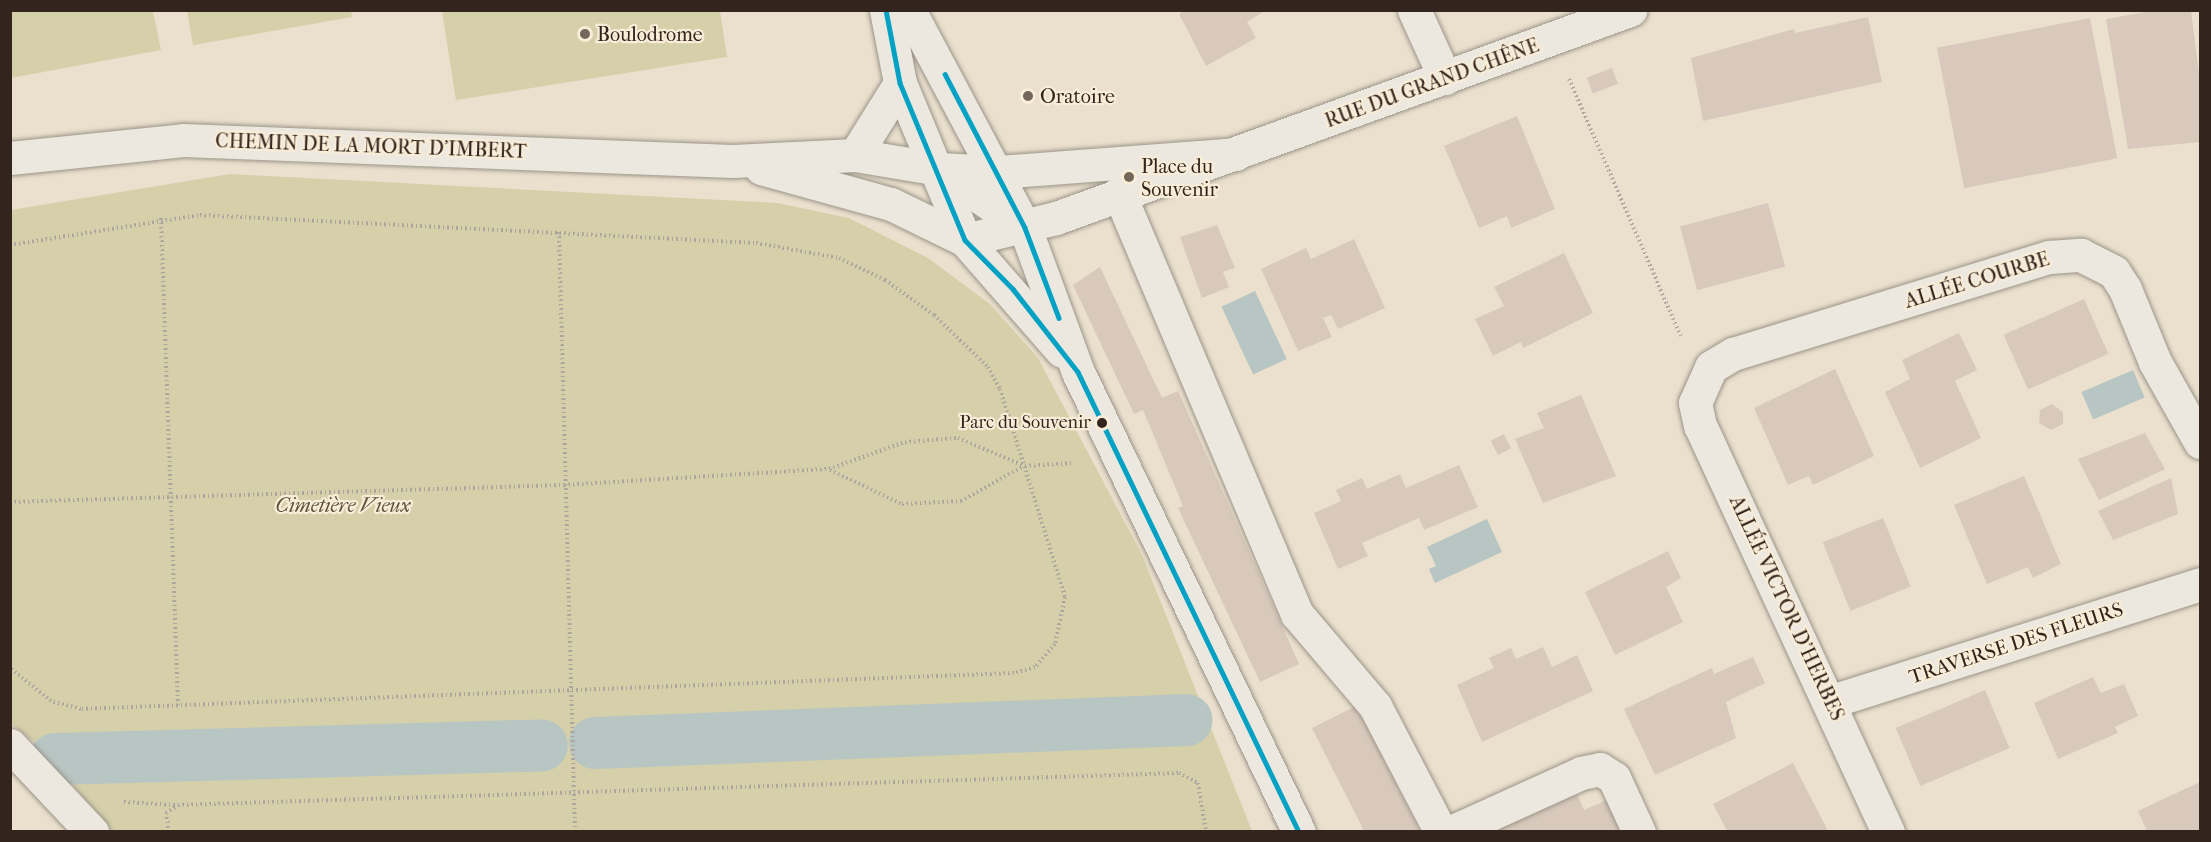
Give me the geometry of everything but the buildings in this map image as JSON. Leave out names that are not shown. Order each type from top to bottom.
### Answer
[{"type":"street","points":[[886,10],[900,83],[939,169],[965,240],[1078,372]]},
{"type":"street","points":[[909,10],[998,172],[1025,228],[1078,372],[1124,460],[1299,831]]},
{"type":"street","points":[[1414,10],[1445,78]]},
{"type":"street","name":"RUE DU GRAND CHÊNE","points":[[1234,154],[1630,10]]},
{"type":"street","points":[[855,155],[900,83]]},
{"type":"street","name":"CHEMIN DE LA MORT D'IMBERT","points":[[10,158],[183,140],[259,140],[733,161],[855,155],[939,169]]},
{"type":"street","points":[[939,169],[998,172],[1234,154]]},
{"type":"street","points":[[965,240],[1025,228],[1234,154]]},
{"type":"street","name":"CHEMIN DE LA MORT D'IMBERT","points":[[733,161],[891,204],[965,240]]},
{"type":"street","points":[[939,169],[1025,228]]},
{"type":"street","points":[[965,240],[987,202],[998,172]]},
{"type":"street","points":[[1119,193],[1297,614],[1375,706],[1441,831]]},
{"type":"street","name":"ALLÉE COURBE","points":[[1701,383],[1711,367],[1733,354],[2049,257],[2081,255],[2114,272],[2125,289],[2155,362],[2200,442]]},
{"type":"street","name":"ALLÉE VICTOR D'HERBES","points":[[1701,383],[1695,403],[1700,426],[1832,701],[1888,831]]},
{"type":"street","name":"TRAVERSE DES FLEURS","points":[[1832,701],[2200,585]]},
{"type":"street","points":[[15,748],[92,831]]},
{"type":"street","points":[[1451,831],[1581,772],[1600,769],[1614,778],[1639,831]]},
{"type":"path","points":[[1552,40],[1701,383]]},
{"type":"path","points":[[10,245],[162,218],[200,215],[559,232],[794,247],[839,258],[885,280],[934,315],[988,367],[1025,466],[1065,597],[1055,644],[1035,667],[1014,673],[178,705],[64,707],[10,668]]},
{"type":"path","points":[[162,218],[178,705]]},
{"type":"path","points":[[559,232],[574,831]]},
{"type":"path","points":[[10,502],[564,485],[829,469],[905,442],[958,438],[1025,466]]},
{"type":"path","points":[[829,469],[902,504],[961,501],[1025,466],[1124,460]]},
{"type":"path","points":[[169,831],[166,813],[178,805],[1179,773],[1198,783],[1206,831]]},
{"type":"green space","points":[[11,10],[153,11],[161,50],[11,78]]},
{"type":"green space","points":[[351,10],[352,17],[193,45],[187,11]]},
{"type":"green space","name":"Boulodrome","points":[[442,11],[720,11],[727,57],[456,100]]},
{"type":"green space","name":"Cimetière Vieux","points":[[230,174],[777,203],[849,218],[928,258],[990,304],[1038,358],[1142,555],[1252,831],[112,831],[40,747],[11,723],[11,210]]},
{"type":"shaded area","points":[[1255,291],[1287,359],[1253,375],[1221,307]]},
{"type":"shaded area","points":[[2133,370],[2145,398],[2093,419],[2081,392]]},
{"type":"shaded area","points":[[1487,519],[1502,552],[1435,583],[1429,569],[1436,566],[1427,547]]},
{"type":"waterway","points":[[595,743],[1187,720]]},
{"type":"waterway","points":[[55,759],[542,745]]},
{"type":"transit line","points":[[886,10],[900,83],[965,240],[1013,289],[1078,372],[1299,832]]},
{"type":"transit line","points":[[945,74],[1025,228],[1059,318]]},
{"type":"place","name":"Boulodrome","points":[[585,34]]},
{"type":"place","name":"Oratoire","points":[[1028,96]]},
{"type":"place","name":"Place du Souvenir","points":[[1129,177]]},
{"type":"place","name":"Parc du Souvenir","points":[[1102,423]]}]
